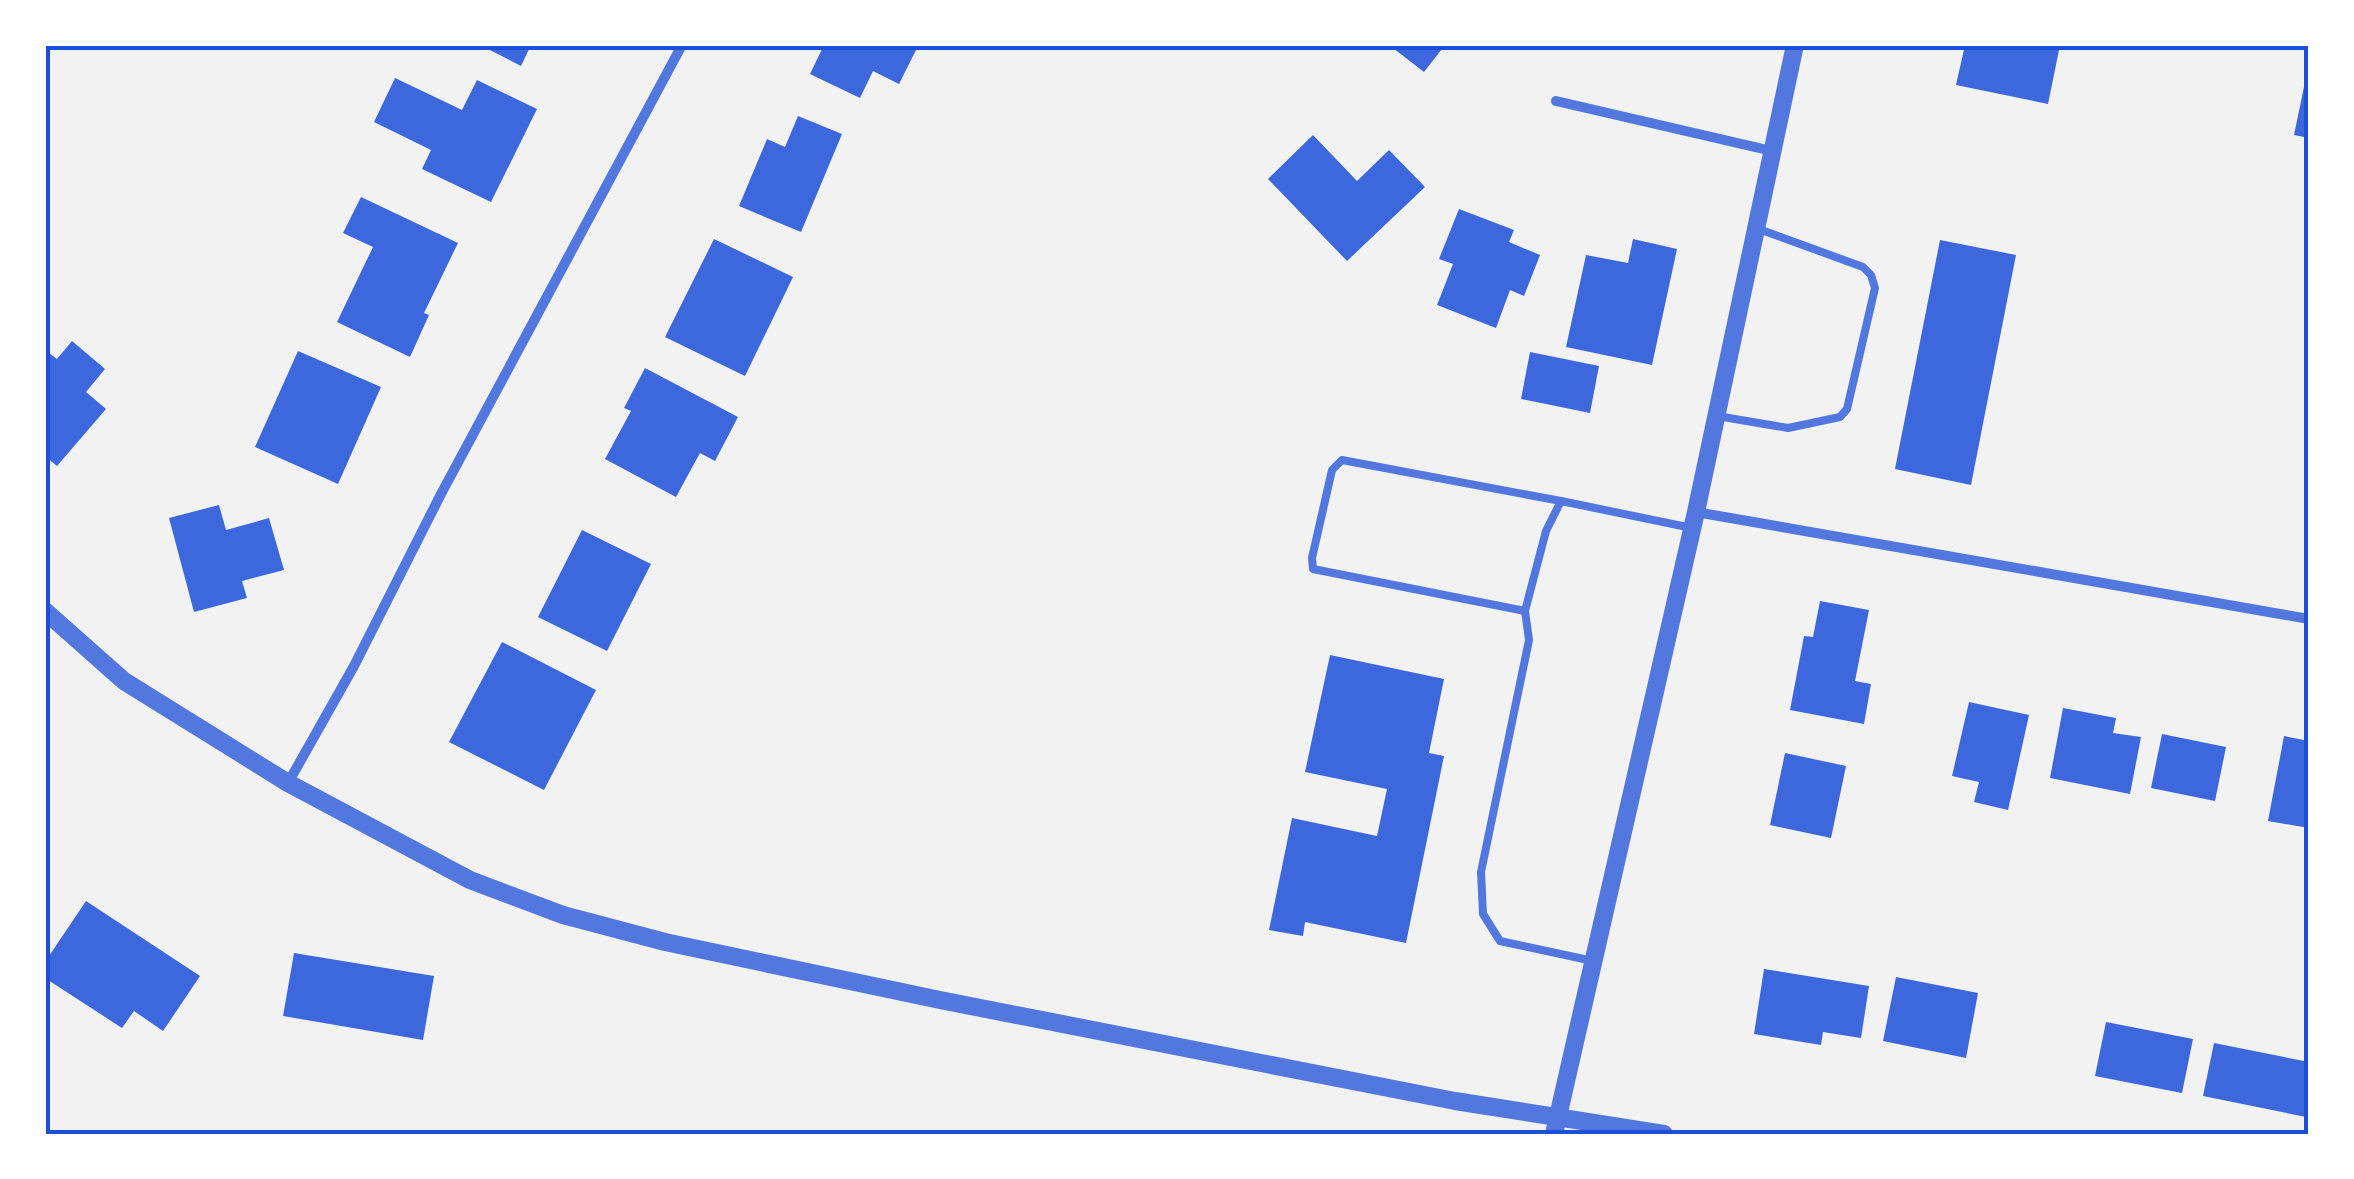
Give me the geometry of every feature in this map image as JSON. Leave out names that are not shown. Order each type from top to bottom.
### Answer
[{"type":"street","points":[[288,783],[354,666],[441,494],[682,45]]},
{"type":"street","points":[[1556,1125],[1694,520],[1796,45]]},
{"type":"street","points":[[1556,101],[1772,151]]},
{"type":"street","points":[[1694,520],[2309,619]]},
{"type":"street","points":[[45,611],[124,681],[288,783],[470,880],[563,915],[665,942],[1556,1125],[1664,1134]]},
{"type":"lane","points":[[1717,416],[1788,428],[1840,417],[1846,409],[1875,288],[1863,266],[1756,228]]},
{"type":"lane","points":[[1525,612],[1313,569],[1312,558],[1332,470],[1342,460],[1561,501],[1694,520]]},
{"type":"lane","points":[[1561,501],[1546,531],[1525,612],[1529,640],[1481,872],[1483,914],[1500,941],[1593,961]]},
{"type":"building","points":[[480,45],[531,45],[521,66]]},
{"type":"building","points":[[824,45],[905,45],[916,50],[899,84],[873,71],[860,98],[810,74]]},
{"type":"building","points":[[1389,45],[1445,45],[1424,72]]},
{"type":"building","points":[[1965,45],[2060,45],[2048,104],[1956,85]]},
{"type":"building","points":[[395,78],[462,110],[477,80],[537,109],[491,202],[422,169],[431,150],[374,122]]},
{"type":"building","points":[[2305,82],[2309,83],[2309,138],[2294,135]]},
{"type":"building","points":[[798,116],[842,134],[801,232],[739,206],[767,139],[785,147]]},
{"type":"building","points":[[1313,135],[1357,181],[1389,150],[1425,187],[1347,261],[1268,179]]},
{"type":"building","points":[[361,197],[458,243],[424,313],[429,315],[410,357],[337,322],[373,247],[343,233]]},
{"type":"building","points":[[1459,209],[1514,230],[1509,242],[1540,255],[1524,296],[1510,290],[1496,328],[1437,305],[1453,264],[1439,259]]},
{"type":"building","points":[[714,239],[793,277],[745,376],[665,337]]},
{"type":"building","points":[[1633,239],[1677,249],[1652,365],[1566,347],[1586,255],[1628,263]]},
{"type":"building","points":[[1940,240],[2016,255],[1971,485],[1895,469]]},
{"type":"building","points":[[72,341],[105,369],[86,392],[106,409],[57,466],[45,456],[45,350],[57,359]]},
{"type":"building","points":[[298,351],[381,387],[338,484],[255,447]]},
{"type":"building","points":[[1530,352],[1599,366],[1590,413],[1521,399]]},
{"type":"building","points":[[645,368],[738,417],[715,461],[700,453],[676,497],[605,459],[631,411],[624,408]]},
{"type":"building","points":[[219,505],[226,530],[269,518],[284,570],[242,581],[247,598],[194,612],[169,518]]},
{"type":"building","points":[[582,530],[651,564],[607,651],[538,617]]},
{"type":"building","points":[[1820,601],[1869,610],[1855,681],[1871,684],[1864,724],[1790,710],[1804,636],[1813,637]]},
{"type":"building","points":[[502,642],[596,690],[544,790],[449,742]]},
{"type":"building","points":[[1330,655],[1444,679],[1429,753],[1444,756],[1406,943],[1305,922],[1303,936],[1269,930],[1292,818],[1377,836],[1387,789],[1305,772]]},
{"type":"building","points":[[1969,702],[2029,715],[2008,810],[1974,802],[1979,782],[1952,776]]},
{"type":"building","points":[[2063,708],[2116,718],[2113,733],[2141,737],[2130,794],[2050,778]]},
{"type":"building","points":[[2162,734],[2226,747],[2215,801],[2151,788]]},
{"type":"building","points":[[2284,736],[2309,741],[2309,828],[2268,821]]},
{"type":"building","points":[[1785,753],[1846,766],[1831,838],[1770,825]]},
{"type":"building","points":[[86,901],[200,976],[163,1031],[134,1011],[122,1028],[45,978],[45,962]]},
{"type":"building","points":[[294,953],[434,976],[423,1040],[283,1016]]},
{"type":"building","points":[[1764,969],[1869,986],[1861,1038],[1823,1032],[1821,1045],[1754,1034]]},
{"type":"building","points":[[1896,977],[1978,993],[1966,1058],[1883,1041]]},
{"type":"building","points":[[2106,1022],[2193,1039],[2182,1093],[2095,1076]]},
{"type":"building","points":[[2214,1043],[2309,1062],[2306,1117],[2203,1096]]}]
